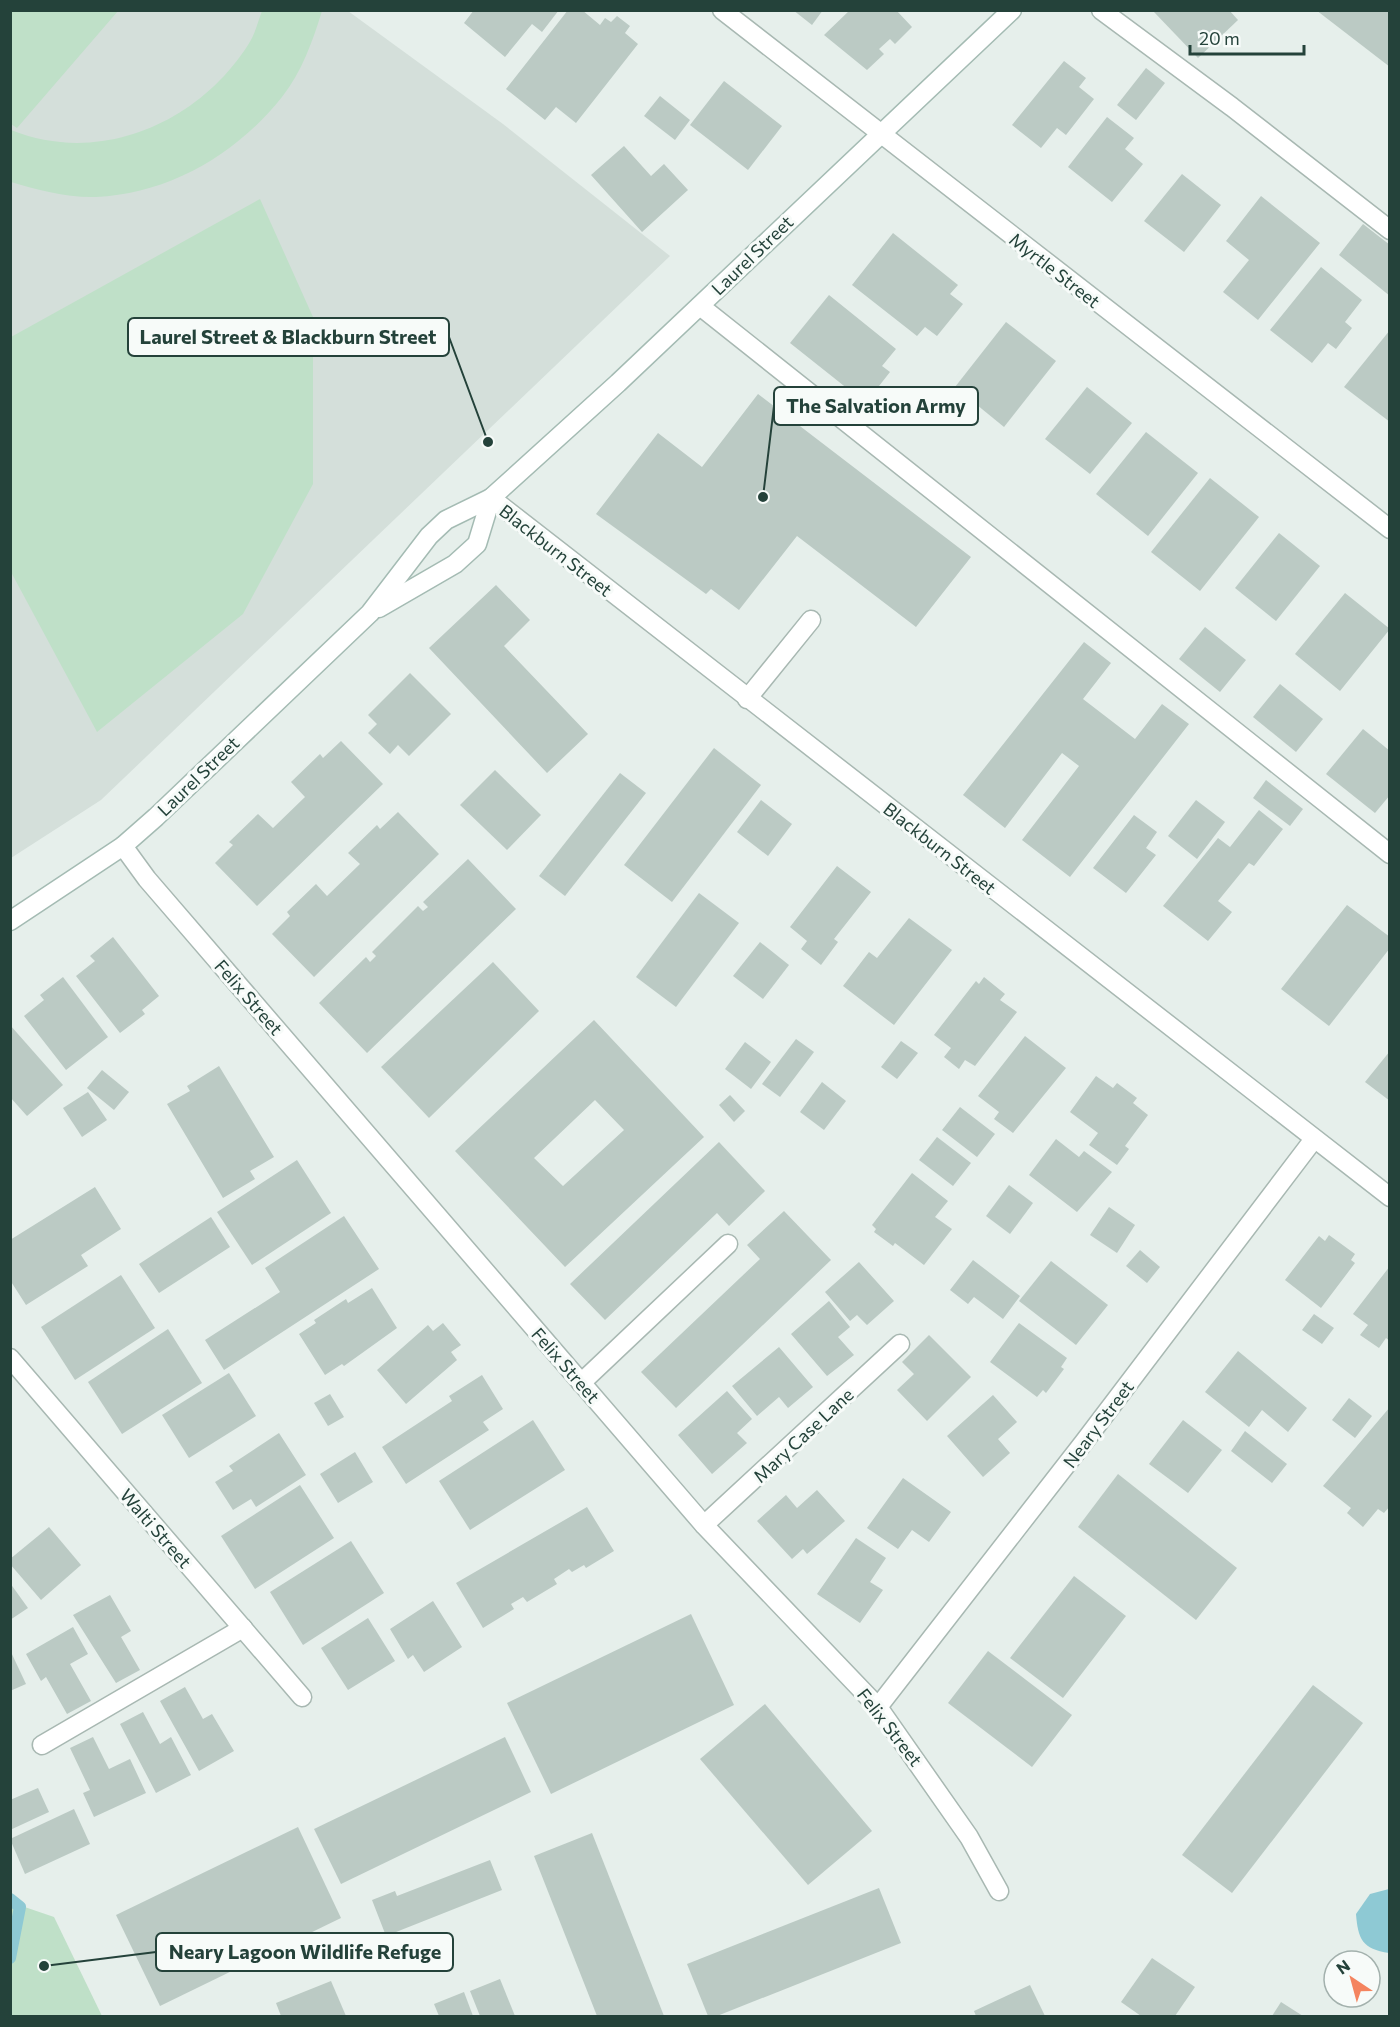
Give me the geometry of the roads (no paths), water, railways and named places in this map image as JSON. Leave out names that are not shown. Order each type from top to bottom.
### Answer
[{"type":"street","name":"Myrtle Street","points":[[722,10],[1389,529]]},
{"type":"street","name":"Laurel Street","points":[[10,921],[123,846],[370,613],[429,536],[446,520],[491,498],[700,306],[879,133],[1012,10]]},
{"type":"street","points":[[1101,10],[1232,107],[1389,230]]},
{"type":"street","points":[[700,306],[1389,854]]},
{"type":"street","name":"Laurel Street","points":[[370,613],[455,564],[477,544],[491,498]]},
{"type":"street","name":"Blackburn Street","points":[[491,498],[1389,1197]]},
{"type":"street","points":[[747,699],[811,620]]},
{"type":"street","name":"Felix Street","points":[[123,846],[147,879],[704,1525],[878,1707],[969,1837],[999,1890]]},
{"type":"street","name":"Neary Street","points":[[878,1707],[1084,1442],[1314,1139]]},
{"type":"street","points":[[581,1383],[728,1244]]},
{"type":"street","name":"Mary Case Lane","points":[[704,1525],[900,1344]]},
{"type":"street","name":"Walti Street","points":[[10,1358],[302,1697]]},
{"type":"street","points":[[42,1745],[243,1628]]},
{"type":"water","points":[[1390,1889],[1389,1953],[1367,1945],[1358,1930],[1356,1914],[1370,1894]]},
{"type":"waterway","points":[[10,1899],[20,1907],[10,1958]]},
{"type":"place","name":"Laurel Street & Blackburn Street","points":[[488,442]]},
{"type":"place","name":"The Salvation Army","points":[[763,497]]},
{"type":"place","name":"Neary Lagoon Wildlife Refuge","points":[[44,1966]]}]
